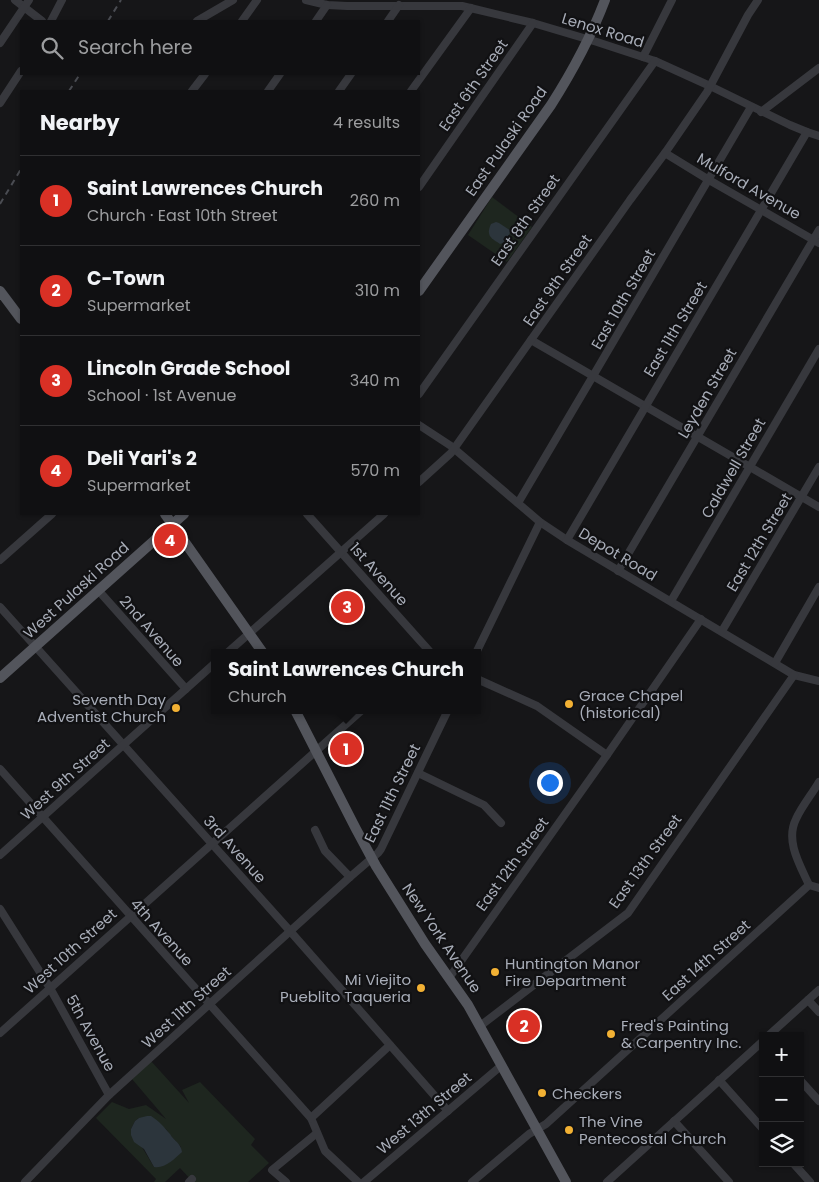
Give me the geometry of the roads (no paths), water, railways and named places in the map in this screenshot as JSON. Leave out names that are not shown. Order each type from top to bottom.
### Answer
[{"type":"main road","name":"East Pulaski Road","points":[[420,290],[567,80],[605,0]]},
{"type":"main road","points":[[0,291],[20,318]]},
{"type":"main road","points":[[166,515],[260,649]]},
{"type":"main road","points":[[173,524],[183,515]]},
{"type":"main road","name":"West Pulaski Road","points":[[0,678],[173,524]]},
{"type":"main road","name":"New York Avenue","points":[[297,714],[372,858],[426,944],[468,1005],[566,1182]]},
{"type":"street","points":[[15,0],[41,20]]},
{"type":"street","points":[[0,42],[29,0]]},
{"type":"street","points":[[52,20],[62,0]]},
{"type":"street","points":[[200,20],[233,0]]},
{"type":"street","points":[[243,20],[257,0]]},
{"type":"street","name":"Lenox Road","points":[[309,0],[327,5],[346,6],[442,3],[534,23],[655,61],[761,112],[819,136]]},
{"type":"street","points":[[643,57],[672,0]]},
{"type":"street","name":"East 9th Street","points":[[420,481],[448,456],[454,448],[665,152],[710,86],[758,0]]},
{"type":"street","points":[[317,20],[327,5]]},
{"type":"street","points":[[389,20],[399,5]]},
{"type":"street","points":[[412,90],[471,8]]},
{"type":"street","name":"East 6th Street","points":[[420,186],[534,23]]},
{"type":"street","name":"East 8th Street","points":[[420,393],[655,61]]},
{"type":"street","points":[[761,112],[819,68]]},
{"type":"street","points":[[0,103],[20,73]]},
{"type":"street","points":[[193,90],[204,75]]},
{"type":"street","points":[[269,90],[279,75]]},
{"type":"street","points":[[340,90],[350,75]]},
{"type":"street","name":"East 10th Street","points":[[518,503],[751,107]]},
{"type":"street","name":"East 11th Street","points":[[567,540],[807,132]]},
{"type":"street","name":"Mulford Avenue","points":[[665,152],[708,180],[816,241]]},
{"type":"street","name":"Leyden Street","points":[[618,571],[816,241],[819,230]]},
{"type":"street","points":[[531,340],[819,507]]},
{"type":"street","name":"Caldwell Street","points":[[670,601],[819,349]]},
{"type":"street","name":"Depot Road","points":[[420,427],[454,448],[540,522],[567,540],[794,675],[819,681]]},
{"type":"street","name":"East 12th Street","points":[[722,631],[819,467]]},
{"type":"street","points":[[0,560],[51,515]]},
{"type":"street","name":"1st Avenue","points":[[308,515],[425,649]]},
{"type":"street","points":[[231,649],[383,515]]},
{"type":"street","points":[[478,649],[540,522]]},
{"type":"street","points":[[775,663],[819,587]]},
{"type":"street","name":"2nd Avenue","points":[[98,590],[186,689]]},
{"type":"street","name":"3rd Avenue","points":[[0,607],[448,1111]]},
{"type":"street","name":"East 12th Street","points":[[449,978],[701,619]]},
{"type":"street","name":"West 9th Street","points":[[0,855],[211,667]]},
{"type":"street","name":"East 13th Street","points":[[480,1026],[628,913],[794,675]]},
{"type":"street","points":[[481,680],[538,706],[607,755]]},
{"type":"street","points":[[316,751],[358,714]]},
{"type":"street","name":"East 11th Street","points":[[372,858],[381,850],[446,714]]},
{"type":"street","name":"West 10th Street","points":[[0,1033],[316,751]]},
{"type":"street","name":"4th Avenue","points":[[0,769],[311,1118],[325,1150],[358,1182]]},
{"type":"street","points":[[418,773],[484,805],[501,823]]},
{"type":"street","points":[[819,782],[796,820],[792,832],[795,854],[809,885],[819,888]]},
{"type":"street","points":[[315,830],[325,850],[350,877]]},
{"type":"street","name":"West 11th Street","points":[[29,1181],[109,1095],[372,858]]},
{"type":"street","name":"East 14th Street","points":[[472,1182],[529,1134],[546,1124],[809,885]]},
{"type":"street","name":"5th Avenue","points":[[0,909],[50,988],[109,1095]]},
{"type":"street","points":[[772,1032],[819,990]]},
{"type":"street","points":[[808,1000],[819,1012]]},
{"type":"street","points":[[311,1118],[390,1045]]},
{"type":"street","points":[[607,1182],[759,1045]]},
{"type":"street","name":"West 13th Street","points":[[364,1182],[502,1065]]},
{"type":"street","points":[[720,1080],[759,1124]]},
{"type":"street","points":[[804,1084],[819,1101]]},
{"type":"street","points":[[674,1121],[729,1182]]},
{"type":"street","points":[[286,1182],[272,1170],[317,1133]]},
{"type":"street","points":[[797,1167],[810,1182]]},
{"type":"railway","points":[[109,20],[121,0]]},
{"type":"railway","points":[[70,90],[79,75]]},
{"type":"railway","points":[[0,204],[20,171]]},
{"type":"place","name":"Deli Yari's 2","points":[[170,540]]},
{"type":"place","name":"Lincoln Grade School","points":[[347,607]]},
{"type":"place","name":"Grace Chapel (historical)","points":[[569,704]]},
{"type":"place","name":"Seventh Day Adventist Church","points":[[176,708]]},
{"type":"place","name":"Saint Lawrences Church","points":[[346,749]]},
{"type":"place","name":"Huntington Manor Fire Department","points":[[495,972]]},
{"type":"place","name":"Mi Viejito Pueblito Taqueria","points":[[421,988]]},
{"type":"place","name":"C-Town","points":[[524,1026]]},
{"type":"place","name":"Fred's Painting & Carpentry Inc.","points":[[611,1034]]},
{"type":"place","name":"Checkers","points":[[542,1093]]},
{"type":"place","name":"The Vine Pentecostal Church","points":[[569,1130]]}]
